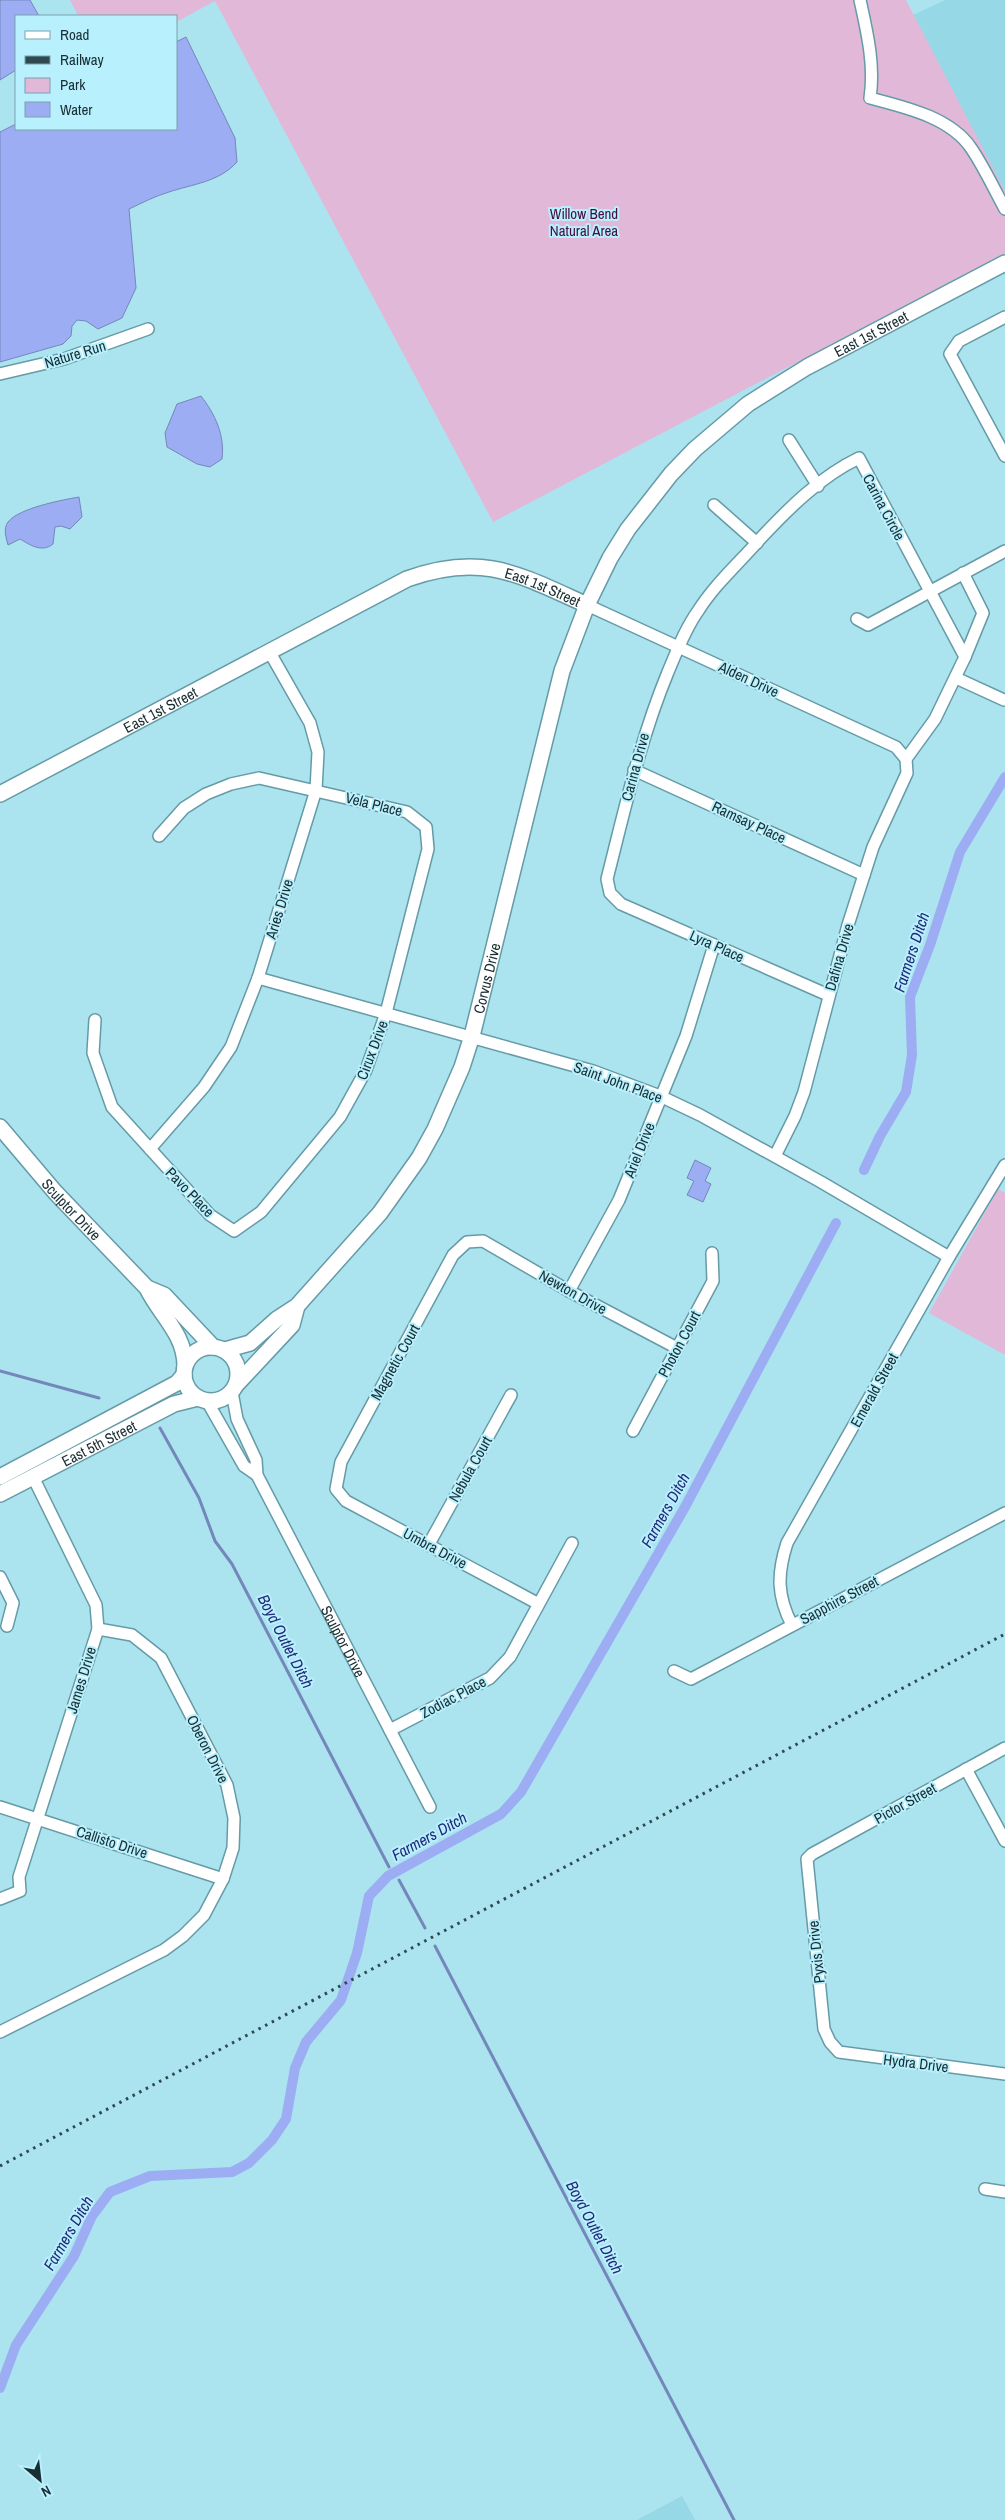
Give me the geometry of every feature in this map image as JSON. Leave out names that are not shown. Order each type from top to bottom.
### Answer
[{"type":"street","points":[[860,0],[869,46],[872,80],[870,98],[911,110],[935,120],[956,132],[971,148],[1005,209]]},
{"type":"street","name":"East 1st Street","points":[[0,794],[406,579],[447,568],[474,566],[500,569],[526,578],[587,605],[610,558],[649,501],[671,474],[721,426],[762,395],[807,367],[1005,263]]},
{"type":"street","points":[[1005,316],[959,341],[950,354],[1005,456]]},
{"type":"street","name":"Nature Run","points":[[0,374],[64,359],[148,329]]},
{"type":"street","points":[[789,440],[818,486]]},
{"type":"street","name":"Carina Circle","points":[[679,646],[696,612],[710,592],[778,520],[844,465],[859,458],[965,657]]},
{"type":"street","points":[[714,505],[757,543]]},
{"type":"street","points":[[857,619],[868,625],[1005,551]]},
{"type":"street","points":[[906,759],[935,719],[956,678],[983,613],[963,573]]},
{"type":"street","name":"Alden Drive","points":[[587,605],[896,747],[906,759]]},
{"type":"street","name":"Corvus Drive","points":[[219,1349],[250,1343],[277,1319],[297,1306],[380,1213],[410,1172],[449,1099],[472,1036],[562,671],[587,605]]},
{"type":"street","name":"Carina Drive","points":[[610,892],[607,879],[634,770],[650,715],[679,646]]},
{"type":"street","name":"Aries Drive","points":[[150,1149],[204,1087],[231,1047],[258,978],[316,790],[318,752],[310,723],[269,651]]},
{"type":"street","points":[[956,678],[1004,700]]},
{"type":"street","name":"Dafina Drive","points":[[775,1156],[795,1116],[804,1092],[828,995],[864,875],[882,826],[906,777],[906,759]]},
{"type":"street","name":"Ramsay Place","points":[[634,770],[864,875]]},
{"type":"street","name":"Vela Place","points":[[159,836],[184,808],[206,794],[231,784],[259,778],[408,812],[426,827]]},
{"type":"street","name":"Cirux Drive","points":[[234,1231],[261,1212],[340,1117],[366,1070],[386,1013],[428,849],[426,827]]},
{"type":"street","name":"Lyra Place","points":[[610,892],[621,904],[828,995]]},
{"type":"street","name":"Ariel Drive","points":[[569,1291],[619,1200],[694,1014],[714,945]]},
{"type":"street","name":"Saint John Place","points":[[258,978],[593,1071],[660,1096],[775,1156],[949,1257]]},
{"type":"street","name":"Pavo Place","points":[[95,1020],[93,1053],[112,1107],[210,1215],[234,1231]]},
{"type":"street","name":"Sculptor Drive","points":[[0,1127],[55,1192],[147,1288],[155,1306],[178,1335],[185,1354],[185,1370]]},
{"type":"street","name":"Emerald Street","points":[[792,1625],[783,1606],[780,1582],[781,1562],[787,1544],[949,1257],[1005,1165]]},
{"type":"street","name":"Newton Drive","points":[[468,1242],[483,1241],[569,1291],[677,1348]]},
{"type":"street","name":"Magnetic Court","points":[[336,1489],[341,1462],[453,1255],[468,1242]]},
{"type":"street","name":"Photon Court","points":[[633,1431],[713,1281],[712,1253]]},
{"type":"street","name":"Sculptor Drive","points":[[147,1288],[164,1295],[219,1349]]},
{"type":"street","name":"Corvus Drive","points":[[234,1388],[292,1325],[297,1306]]},
{"type":"street","points":[[219,1349],[231,1355],[238,1369],[234,1388],[225,1398],[202,1399],[186,1384],[185,1370],[196,1352],[219,1349]]},
{"type":"street","name":"East 5th Street","points":[[0,1477],[177,1384],[185,1370]]},
{"type":"street","name":"Sculptor Drive","points":[[234,1388],[237,1419],[256,1460],[256,1475]]},
{"type":"street","name":"Nebula Court","points":[[429,1544],[511,1395]]},
{"type":"street","name":"Sculptor Drive","points":[[202,1399],[244,1466],[256,1475],[430,1807]]},
{"type":"street","name":"East 5th Street","points":[[0,1494],[174,1404],[202,1399]]},
{"type":"street","name":"James Drive","points":[[0,1899],[20,1892],[20,1876],[98,1628],[96,1605],[33,1477]]},
{"type":"street","name":"Umbra Drive","points":[[336,1489],[346,1500],[537,1604]]},
{"type":"street","name":"Sapphire Street","points":[[674,1671],[691,1679],[1005,1513]]},
{"type":"street","name":"Zodiac Place","points":[[390,1730],[490,1678],[510,1656],[572,1542]]},
{"type":"street","points":[[0,1576],[13,1602],[8,1626]]},
{"type":"street","name":"Oberon Drive","points":[[0,2032],[164,1950],[183,1936],[204,1915],[223,1879],[233,1848],[234,1818],[227,1785],[161,1658],[132,1635],[98,1628]]},
{"type":"street","name":"Pictor Street","points":[[807,1859],[812,1854],[1005,1748]]},
{"type":"street","points":[[966,1769],[1005,1841]]},
{"type":"street","name":"Callisto Drive","points":[[0,1807],[223,1879]]},
{"type":"street","name":"Pyxis Drive","points":[[807,1859],[824,2029],[830,2042]]},
{"type":"street","name":"Hydra Drive","points":[[830,2042],[839,2052],[846,2054],[1005,2074]]},
{"type":"street","points":[[985,2189],[1005,2192]]},
{"type":"shaded area","points":[[945,0],[1005,0],[1005,252],[907,18]]},
{"type":"shaded area","points":[[682,2496],[695,2520],[637,2520]]},
{"type":"green space","name":"Willow Bend Natural Area","points":[[70,0],[906,0],[1005,191],[1005,253],[493,522],[215,1],[178,21],[178,15],[78,15]]},
{"type":"green space","points":[[998,1189],[1005,1193],[1005,1355],[929,1313]]},
{"type":"water","points":[[0,0],[30,0],[38,15],[15,15],[15,71],[0,80]]},
{"type":"water","points":[[186,37],[235,138],[237,162],[230,169],[214,178],[164,194],[129,209],[136,288],[122,318],[98,329],[86,321],[77,320],[72,326],[71,336],[63,344],[0,362],[0,132],[15,124],[15,130],[178,130],[178,41]]},
{"type":"water","points":[[201,396],[215,418],[222,442],[222,459],[210,467],[197,464],[167,447],[165,433],[177,404]]},
{"type":"water","points":[[79,497],[82,517],[70,529],[61,526],[55,527],[53,544],[49,547],[40,548],[32,546],[20,539],[8,545],[5,533],[6,527],[8,522],[14,517],[41,505]]},
{"type":"water","points":[[695,1160],[711,1168],[705,1181],[711,1184],[703,1202],[687,1195],[694,1181],[687,1178]]},
{"type":"waterway","name":"Farmers Ditch","points":[[864,1170],[880,1136],[906,1092],[912,1055],[910,997],[930,945],[960,852],[1005,777]]},
{"type":"waterway","name":"Farmers Ditch","points":[[0,2388],[16,2345],[74,2256],[92,2216],[110,2192],[150,2176],[232,2172],[249,2163],[272,2140],[286,2119],[295,2068],[306,2042],[341,2000],[357,1953],[369,1896],[388,1876],[501,1814],[521,1792],[685,1507],[836,1223]]},
{"type":"waterway","name":"Boyd Outlet Ditch","points":[[0,1371],[99,1398]]},
{"type":"waterway","name":"Boyd Outlet Ditch","points":[[160,1428],[199,1498],[215,1541],[232,1564],[389,1867]]},
{"type":"waterway","name":"Boyd Outlet Ditch","points":[[399,1880],[425,1928]]},
{"type":"waterway","name":"Boyd Outlet Ditch","points":[[435,1946],[734,2520]]},
{"type":"railway","points":[[0,2166],[1005,1634]]}]
